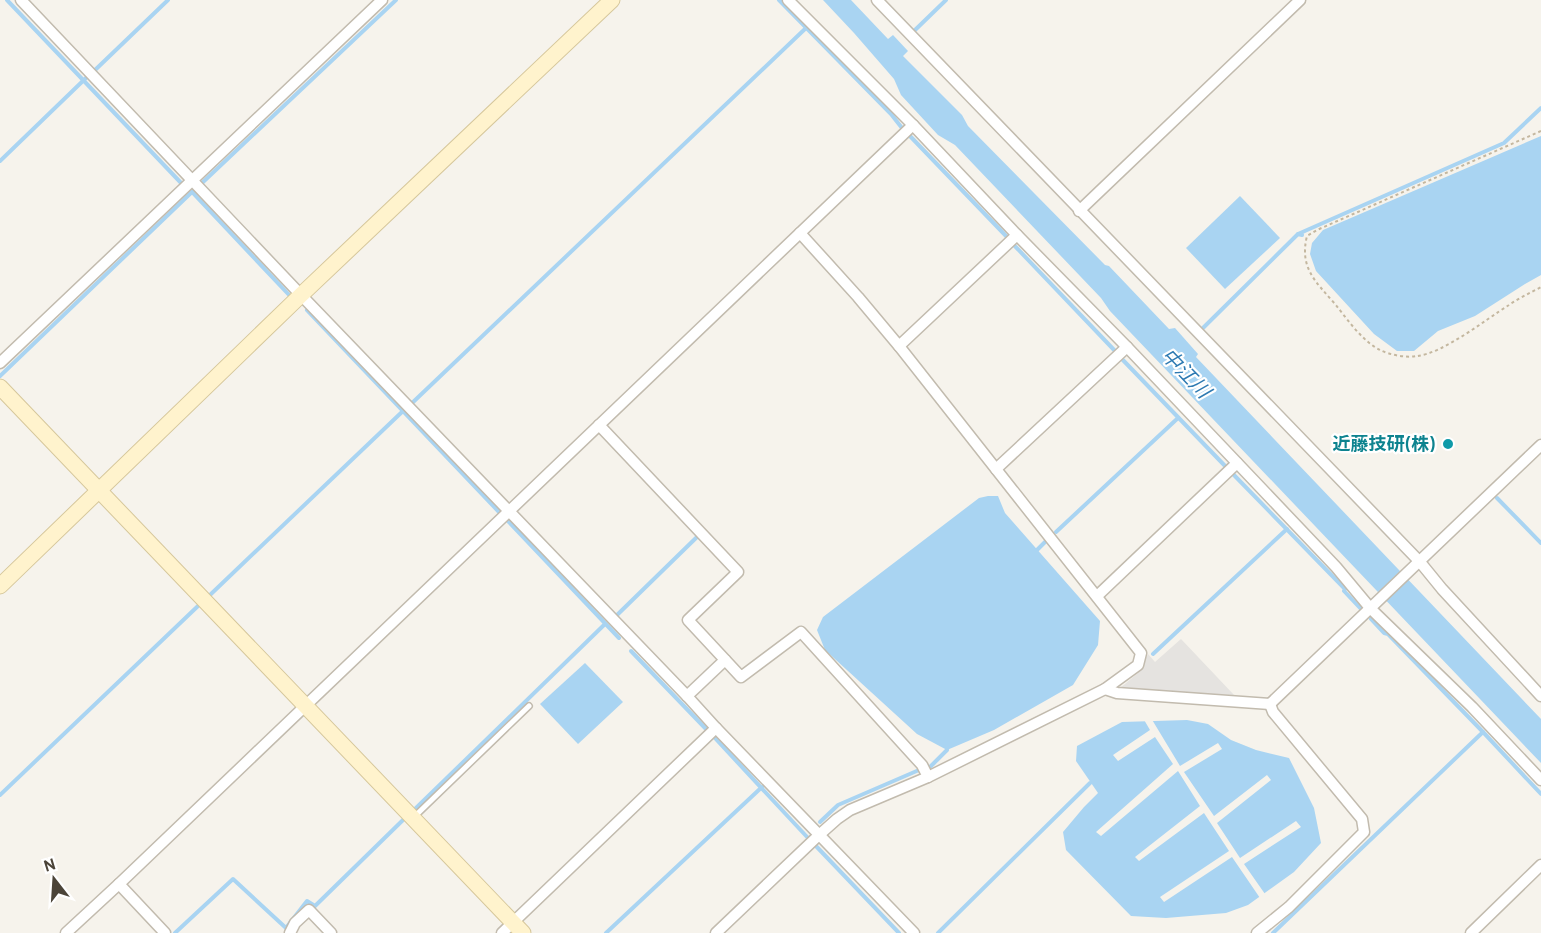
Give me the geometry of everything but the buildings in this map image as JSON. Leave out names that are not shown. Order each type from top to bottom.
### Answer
[{"type":"street","points":[[21,0],[914,933]]},
{"type":"street","points":[[0,363],[382,0]]},
{"type":"street","points":[[0,586],[301,295],[612,0]]},
{"type":"street","points":[[788,0],[913,124],[1541,780]]},
{"type":"street","points":[[877,0],[1416,566],[1442,589],[1541,696]]},
{"type":"street","points":[[1079,211],[1300,0]]},
{"type":"street","points":[[66,933],[120,884],[913,124]]},
{"type":"street","points":[[716,933],[819,835],[850,810],[928,777],[1105,689],[1138,665],[1141,653],[899,346],[800,233]]},
{"type":"street","points":[[899,346],[1017,235]]},
{"type":"street","points":[[996,469],[1127,347]]},
{"type":"street","points":[[0,387],[412,818],[513,929],[716,728]]},
{"type":"street","points":[[598,425],[738,572],[688,620],[725,660],[741,677],[801,632],[922,765],[928,777]]},
{"type":"street","points":[[1105,689],[1117,693],[1270,704],[1541,446]]},
{"type":"street","points":[[1097,596],[1237,463]]},
{"type":"street","points":[[687,696],[725,660]]},
{"type":"street","points":[[1257,933],[1288,907],[1364,832],[1362,819],[1273,712],[1270,704]]},
{"type":"street","points":[[1471,933],[1541,865]]},
{"type":"street","points":[[120,884],[165,933]]},
{"type":"street","points":[[290,933],[295,923],[309,910],[331,933]]},
{"type":"lane","points":[[412,818],[529,706]]},
{"type":"path","points":[[1541,131],[1317,230],[1307,236],[1304,248],[1305,262],[1312,278],[1364,338],[1380,350],[1393,355],[1417,356],[1444,347],[1541,287]]},
{"type":"shaded area","points":[[1181,639],[1234,695],[1119,689],[1138,673],[1148,654],[1155,662]]},
{"type":"water","name":"中江川","points":[[823,0],[851,0],[888,39],[893,35],[908,51],[903,56],[962,115],[968,126],[1169,329],[1175,328],[1198,354],[1196,357],[1541,719],[1541,763],[955,145],[938,135],[901,95],[894,79]]},
{"type":"water","points":[[1541,136],[1541,275],[1475,316],[1438,331],[1414,351],[1397,351],[1374,334],[1316,271],[1310,254],[1312,243],[1323,230]]},
{"type":"water","points":[[1240,196],[1280,238],[1225,289],[1186,248]]},
{"type":"water","points":[[998,496],[1005,513],[1100,621],[1098,645],[1073,685],[994,730],[947,750],[917,734],[825,650],[817,630],[823,617],[979,498]]},
{"type":"water","points":[[585,663],[623,702],[578,744],[540,704]]},
{"type":"water","points":[[1187,720],[1208,724],[1231,740],[1256,750],[1289,758],[1314,808],[1321,843],[1294,872],[1248,905],[1226,913],[1166,918],[1131,916],[1066,850],[1063,832],[1098,793],[1076,761],[1077,746],[1122,722]]},
{"type":"pier","points":[[1143,718],[1151,718],[1180,766],[1218,743],[1222,749],[1184,772],[1214,816],[1267,775],[1271,780],[1217,823],[1240,858],[1296,821],[1301,827],[1244,864],[1265,894],[1260,898],[1232,857],[1164,902],[1160,897],[1229,851],[1204,813],[1139,861],[1135,857],[1200,806],[1178,771],[1101,836],[1096,832],[1173,764],[1155,737],[1118,761],[1113,755],[1150,730]]},
{"type":"waterway","points":[[7,0],[183,185]]},
{"type":"waterway","points":[[94,71],[168,0]]},
{"type":"waterway","points":[[202,183],[396,0]]},
{"type":"waterway","points":[[779,0],[902,128]]},
{"type":"waterway","points":[[914,31],[946,0]]},
{"type":"waterway","points":[[410,405],[806,28]]},
{"type":"waterway","points":[[0,161],[87,77]]},
{"type":"waterway","points":[[1298,234],[1504,143],[1541,108]]},
{"type":"waterway","points":[[909,135],[1007,237]]},
{"type":"waterway","points":[[0,376],[194,190]]},
{"type":"waterway","points":[[192,192],[291,297]]},
{"type":"waterway","points":[[1203,328],[1298,234],[1302,235]]},
{"type":"waterway","points":[[1012,243],[1116,352]]},
{"type":"waterway","points":[[307,310],[499,512]]},
{"type":"waterway","points":[[1120,357],[1227,468]]},
{"type":"waterway","points":[[211,594],[403,411]]},
{"type":"waterway","points":[[1056,532],[1178,418]]},
{"type":"waterway","points":[[1232,473],[1345,589],[1344,591],[1361,609]]},
{"type":"waterway","points":[[1497,498],[1541,543]]},
{"type":"waterway","points":[[508,521],[619,638]]},
{"type":"waterway","points":[[1153,654],[1287,529]]},
{"type":"waterway","points":[[616,616],[698,536]]},
{"type":"waterway","points":[[1037,550],[1046,541]]},
{"type":"waterway","points":[[0,795],[198,606]]},
{"type":"waterway","points":[[1371,619],[1541,794]]},
{"type":"waterway","points":[[415,809],[605,624]]},
{"type":"waterway","points":[[631,651],[706,729]]},
{"type":"waterway","points":[[1273,933],[1483,732]]},
{"type":"waterway","points":[[714,737],[808,838]]},
{"type":"waterway","points":[[931,766],[947,750]]},
{"type":"waterway","points":[[820,822],[838,805],[919,770]]},
{"type":"waterway","points":[[938,933],[1090,783]]},
{"type":"waterway","points":[[606,933],[762,787]]},
{"type":"waterway","points":[[175,933],[233,879],[286,928],[307,901],[315,906],[403,820]]},
{"type":"waterway","points":[[815,845],[899,933]]},
{"type":"place","name":"近藤技研(株)","points":[[1448,444]]}]
